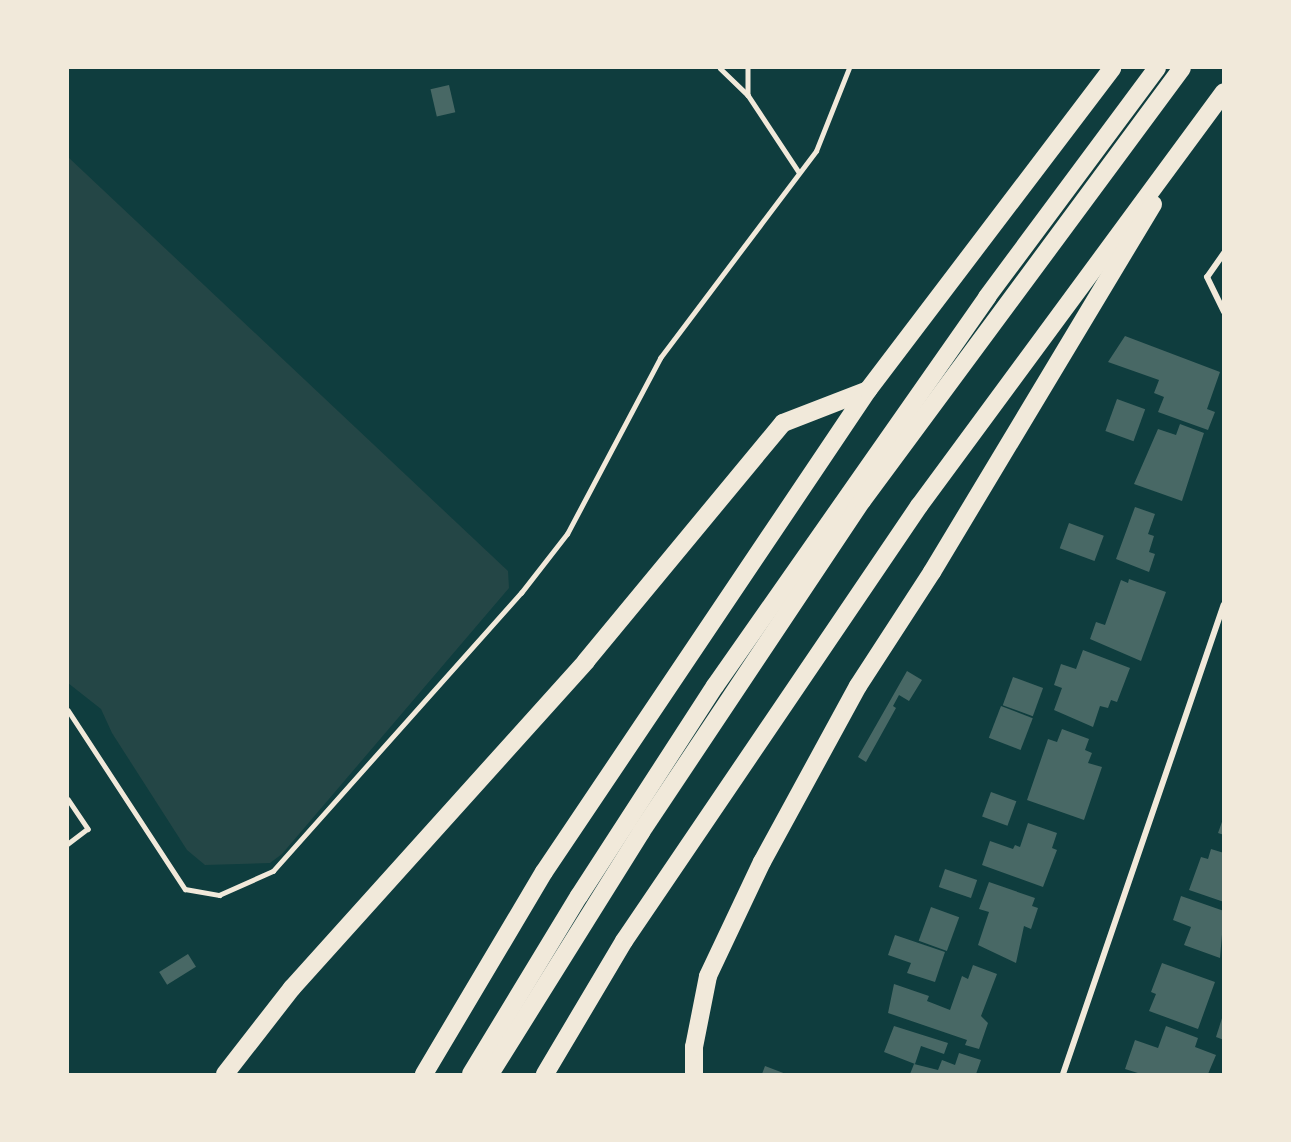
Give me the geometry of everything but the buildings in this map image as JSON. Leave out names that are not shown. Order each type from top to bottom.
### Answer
[{"type":"highway","points":[[424,1074],[544,872],[868,390],[1112,68]]},
{"type":"highway","points":[[471,1074],[579,896],[715,686],[987,297],[1157,68]]},
{"type":"highway","points":[[490,1074],[634,842],[855,511],[1182,68]]},
{"type":"highway","points":[[545,1074],[624,940],[912,516],[1218,98]]},
{"type":"highway","points":[[694,1074],[694,1047],[708,976],[762,862],[858,686],[932,572],[1218,98]]},
{"type":"highway","points":[[225,1074],[292,988],[586,661],[783,423],[868,390]]},
{"type":"street","points":[[1224,253],[1207,277],[1224,312]]},
{"type":"street","points":[[1063,1074],[1224,605]]},
{"type":"lane","points":[[720,68],[748,95],[799,172]]},
{"type":"lane","points":[[748,68],[748,95]]},
{"type":"lane","points":[[68,710],[185,889],[219,895],[273,871],[521,593],[567,534],[660,358],[816,151],[849,68]]},
{"type":"lane","points":[[68,799],[88,829],[68,844]]},
{"type":"shaded area","points":[[68,157],[508,571],[509,588],[282,854],[270,863],[205,865],[187,850],[112,733],[101,709],[68,683]]}]
